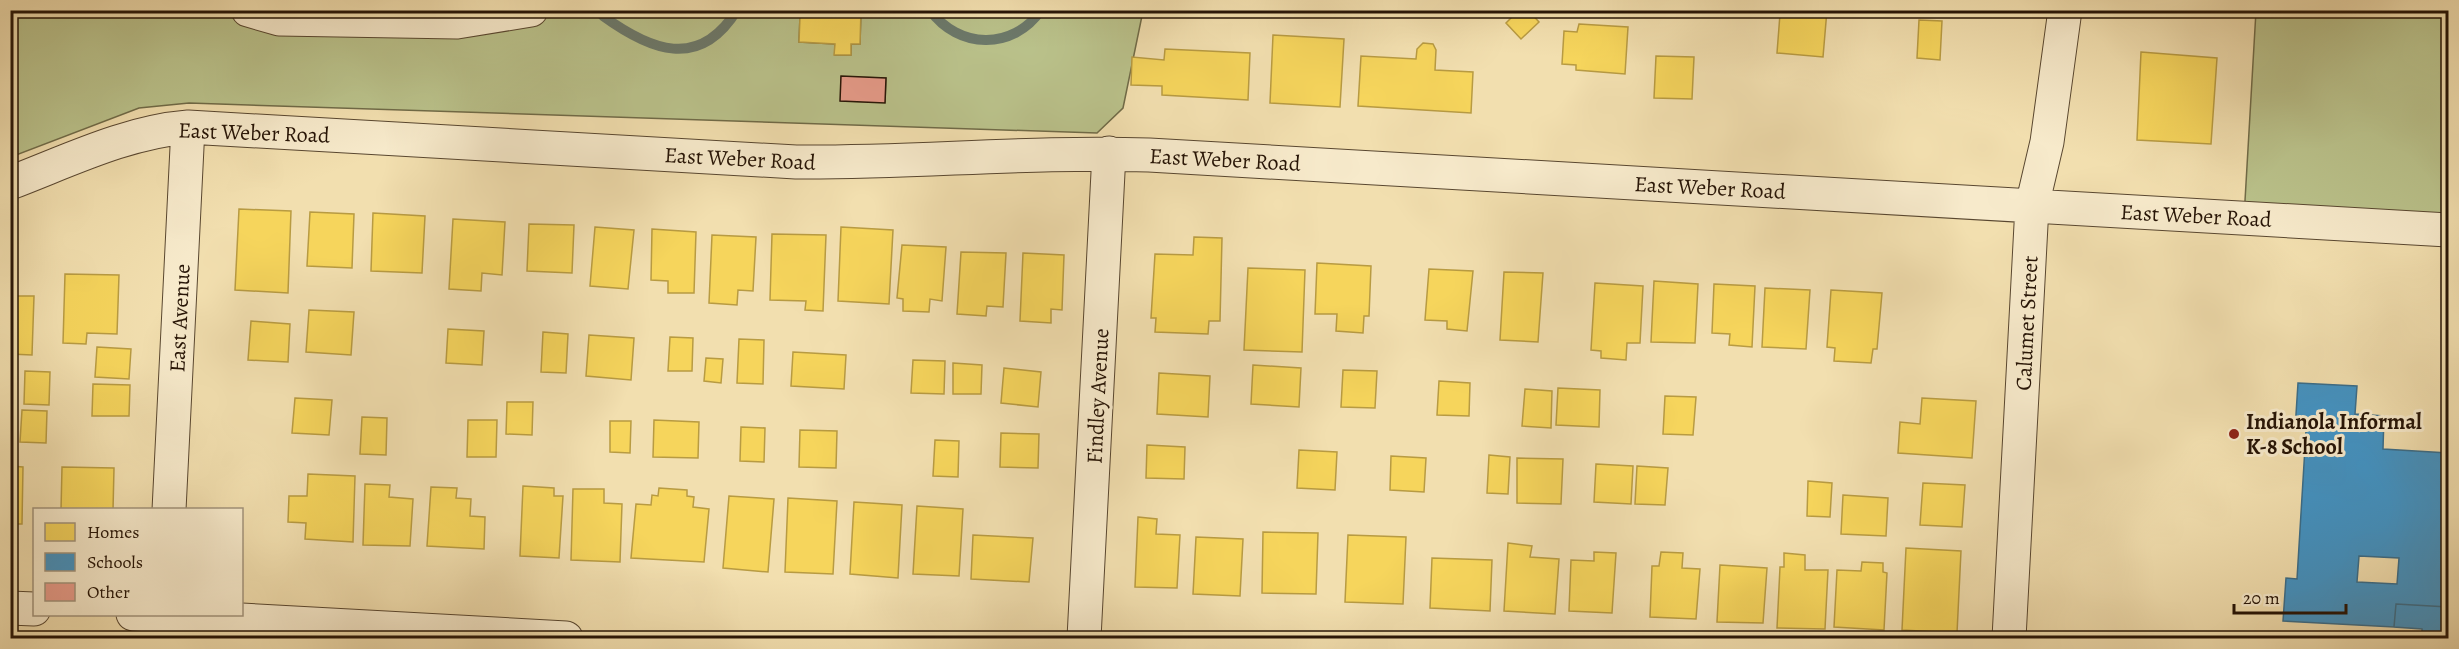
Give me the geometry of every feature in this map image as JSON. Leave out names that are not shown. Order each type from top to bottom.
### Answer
[{"type":"street","points":[[248,10],[279,19],[457,22],[531,10]]},
{"type":"street","name":"Calumet Street","points":[[2009,639],[2032,206],[2047,142],[2065,10]]},
{"type":"street","name":"East Weber Road","points":[[10,183],[123,140],[188,127],[796,162],[857,163],[1109,153],[2448,230]]},
{"type":"street","name":"East Avenue","points":[[169,508],[188,127]]},
{"type":"street","name":"Findley Avenue","points":[[1084,639],[1109,153]]},
{"type":"street","points":[[10,608],[33,609]]},
{"type":"street","points":[[155,621],[566,639]]},
{"type":"green space","points":[[11,11],[816,11],[816,16],[800,16],[799,42],[835,44],[835,55],[851,55],[851,44],[860,44],[861,11],[1143,11],[1123,108],[1097,133],[189,103],[139,108],[11,157]],"holes":[[[841,77],[886,78],[885,102],[841,101]]]},
{"type":"green space","points":[[2256,11],[2448,11],[2448,230],[2244,218]]},
{"type":"building: Homes","points":[[816,10],[861,10],[860,44],[851,44],[851,55],[834,55],[835,44],[799,42],[800,16],[816,16]]},
{"type":"building: Homes","points":[[1519,10],[1528,10],[1539,22],[1521,39],[1506,23]]},
{"type":"building: Homes","points":[[1827,10],[1823,57],[1777,53],[1780,14],[1734,11]]},
{"type":"building: Homes","points":[[1919,20],[1942,21],[1940,60],[1917,58]]},
{"type":"building: Homes","points":[[1579,24],[1628,27],[1625,74],[1576,70],[1576,65],[1562,64],[1564,31],[1577,32]]},
{"type":"building: Homes","points":[[1273,35],[1344,39],[1340,107],[1270,103]]},
{"type":"building: Homes","points":[[1423,43],[1433,44],[1436,50],[1435,70],[1473,72],[1471,113],[1358,106],[1361,56],[1416,59],[1417,49]]},
{"type":"building: Homes","points":[[1165,49],[1250,53],[1248,100],[1162,95],[1162,86],[1131,85],[1132,57],[1164,60]]},
{"type":"building: Homes","points":[[2141,52],[2217,58],[2211,144],[2137,140]]},
{"type":"building: Homes","points":[[1656,56],[1694,57],[1692,99],[1654,98]]},
{"type":"building: Homes","points":[[239,209],[291,211],[288,293],[235,290]]},
{"type":"building: Homes","points":[[310,212],[354,214],[352,268],[307,266]]},
{"type":"building: Homes","points":[[373,213],[425,216],[422,273],[371,271]]},
{"type":"building: Homes","points":[[453,219],[505,222],[502,275],[482,273],[481,291],[449,289]]},
{"type":"building: Homes","points":[[529,224],[574,225],[572,273],[527,271]]},
{"type":"building: Homes","points":[[595,227],[634,230],[628,289],[590,286]]},
{"type":"building: Homes","points":[[841,227],[893,230],[889,304],[838,301]]},
{"type":"building: Homes","points":[[652,229],[696,232],[694,293],[668,293],[668,281],[651,280]]},
{"type":"building: Homes","points":[[772,234],[826,235],[823,311],[805,310],[806,301],[770,300]]},
{"type":"building: Homes","points":[[712,235],[756,237],[753,291],[738,290],[737,305],[709,303]]},
{"type":"building: Homes","points":[[1194,237],[1222,238],[1220,321],[1209,321],[1208,334],[1155,332],[1156,318],[1151,318],[1155,254],[1193,255]]},
{"type":"building: Homes","points":[[902,245],[946,247],[942,301],[930,299],[929,312],[903,311],[903,299],[897,298]]},
{"type":"building: Homes","points":[[961,252],[1006,253],[1003,307],[987,306],[986,316],[957,314]]},
{"type":"building: Homes","points":[[1023,253],[1064,255],[1062,310],[1051,309],[1051,323],[1020,321]]},
{"type":"building: Homes","points":[[1317,263],[1371,266],[1369,316],[1364,316],[1363,333],[1336,331],[1337,314],[1315,314]]},
{"type":"building: Homes","points":[[1248,268],[1305,270],[1302,352],[1244,350]]},
{"type":"building: Homes","points":[[1429,269],[1473,271],[1467,331],[1447,329],[1447,321],[1425,320]]},
{"type":"building: Homes","points":[[1504,272],[1543,273],[1538,342],[1500,340]]},
{"type":"building: Homes","points":[[65,274],[119,275],[117,334],[87,333],[86,344],[63,343]]},
{"type":"building: Homes","points":[[1654,281],[1698,284],[1695,343],[1651,342]]},
{"type":"building: Homes","points":[[1595,283],[1643,286],[1640,343],[1627,343],[1626,360],[1601,358],[1601,351],[1591,350]]},
{"type":"building: Homes","points":[[1714,284],[1755,286],[1752,347],[1729,345],[1730,334],[1712,333]]},
{"type":"building: Homes","points":[[1765,288],[1810,290],[1806,349],[1762,347]]},
{"type":"building: Homes","points":[[1831,290],[1882,293],[1877,349],[1873,349],[1871,363],[1834,361],[1835,348],[1827,347]]},
{"type":"building: Homes","points":[[10,296],[34,296],[32,355],[10,354]]},
{"type":"building: Homes","points":[[309,310],[354,312],[351,355],[306,352]]},
{"type":"building: Homes","points":[[251,321],[290,324],[288,362],[248,360]]},
{"type":"building: Homes","points":[[448,329],[484,331],[482,365],[446,363]]},
{"type":"building: Homes","points":[[543,332],[568,334],[566,373],[541,372]]},
{"type":"building: Homes","points":[[589,335],[634,338],[631,380],[586,376]]},
{"type":"building: Homes","points":[[670,337],[693,338],[692,371],[668,371]]},
{"type":"building: Homes","points":[[739,339],[764,340],[763,384],[737,383]]},
{"type":"building: Homes","points":[[97,347],[131,349],[129,379],[95,377]]},
{"type":"building: Homes","points":[[793,352],[846,355],[844,389],[791,386]]},
{"type":"building: Homes","points":[[706,358],[723,359],[721,383],[704,381]]},
{"type":"building: Homes","points":[[913,360],[945,361],[944,394],[911,393]]},
{"type":"building: Homes","points":[[953,363],[982,365],[981,394],[953,394]]},
{"type":"building: Homes","points":[[1253,365],[1301,368],[1299,407],[1251,404]]},
{"type":"building: Homes","points":[[1004,368],[1041,372],[1038,407],[1001,403]]},
{"type":"building: Homes","points":[[1343,370],[1377,371],[1375,408],[1341,407]]},
{"type":"building: Homes","points":[[25,371],[50,372],[49,405],[24,404]]},
{"type":"building: Homes","points":[[1159,373],[1210,376],[1208,417],[1157,414]]},
{"type":"building: Homes","points":[[1439,381],[1470,383],[1469,416],[1437,415]]},
{"type":"building: Homes","points":[[93,384],[130,385],[129,416],[92,416]]},
{"type":"building: Homes","points":[[1558,388],[1600,390],[1599,427],[1556,425]]},
{"type":"building: Homes","points":[[1525,389],[1552,391],[1551,428],[1522,426]]},
{"type":"building: Homes","points":[[1665,396],[1696,397],[1693,435],[1663,434]]},
{"type":"building: Homes","points":[[295,398],[332,400],[329,435],[292,433]]},
{"type":"building: Homes","points":[[1922,398],[1976,401],[1972,458],[1898,453],[1900,422],[1920,424]]},
{"type":"building: Homes","points":[[507,402],[533,402],[532,435],[506,434]]},
{"type":"building: Homes","points":[[22,410],[47,411],[46,443],[20,442]]},
{"type":"building: Homes","points":[[362,417],[387,418],[386,455],[360,454]]},
{"type":"building: Homes","points":[[468,420],[497,420],[496,457],[467,457]]},
{"type":"building: Homes","points":[[654,420],[699,422],[698,458],[653,457]]},
{"type":"building: Homes","points":[[610,421],[631,421],[630,453],[610,452]]},
{"type":"building: Homes","points":[[741,427],[765,428],[764,462],[740,461]]},
{"type":"building: Homes","points":[[800,430],[837,431],[836,468],[799,467]]},
{"type":"building: Homes","points":[[1001,433],[1039,434],[1038,468],[1000,467]]},
{"type":"building: Homes","points":[[935,440],[959,441],[958,477],[933,476]]},
{"type":"building: Homes","points":[[1147,445],[1185,447],[1184,479],[1146,478]]},
{"type":"building: Homes","points":[[1299,450],[1337,452],[1335,490],[1297,488]]},
{"type":"building: Homes","points":[[1489,455],[1510,457],[1508,494],[1487,493]]},
{"type":"building: Homes","points":[[1391,456],[1426,458],[1424,492],[1390,490]]},
{"type":"building: Homes","points":[[1517,458],[1563,459],[1561,504],[1517,503]]},
{"type":"building: Homes","points":[[1596,464],[1633,466],[1631,504],[1594,502]]},
{"type":"building: Homes","points":[[10,466],[23,467],[22,524],[10,524]]},
{"type":"building: Homes","points":[[1637,466],[1668,468],[1665,505],[1635,504]]},
{"type":"building: Homes","points":[[62,467],[114,468],[113,508],[61,508]]},
{"type":"building: Homes","points":[[308,474],[355,476],[353,542],[305,539],[306,523],[288,522],[289,496],[307,496]]},
{"type":"building: Homes","points":[[1808,481],[1832,483],[1830,517],[1807,516]]},
{"type":"building: Homes","points":[[1923,483],[1965,485],[1962,527],[1920,525]]},
{"type":"building: Homes","points":[[365,484],[390,485],[389,497],[413,499],[410,546],[363,545]]},
{"type":"building: Homes","points":[[523,486],[554,488],[554,496],[563,496],[559,558],[520,556]]},
{"type":"building: Homes","points":[[431,487],[457,488],[456,498],[471,499],[470,516],[485,517],[484,549],[427,546]]},
{"type":"building: Homes","points":[[659,488],[687,490],[687,496],[694,497],[693,507],[709,509],[704,562],[631,558],[636,504],[651,505],[652,495],[658,496]]},
{"type":"building: Homes","points":[[573,489],[604,489],[604,503],[622,504],[620,562],[571,560]]},
{"type":"building: Homes","points":[[1843,495],[1888,498],[1886,536],[1841,534]]},
{"type":"building: Homes","points":[[729,496],[774,499],[768,572],[723,568]]},
{"type":"building: Homes","points":[[788,498],[837,501],[833,574],[785,572]]},
{"type":"building: Homes","points":[[854,502],[902,505],[898,578],[850,574]]},
{"type":"building: Homes","points":[[917,506],[963,509],[959,576],[913,574]]},
{"type":"building: Homes","points":[[1138,517],[1157,519],[1156,534],[1180,535],[1177,588],[1135,587]]},
{"type":"building: Homes","points":[[1263,532],[1318,533],[1316,594],[1262,593]]},
{"type":"building: Homes","points":[[973,535],[1033,538],[1029,582],[971,579]]},
{"type":"building: Homes","points":[[1348,535],[1406,537],[1403,604],[1345,602]]},
{"type":"building: Homes","points":[[1196,537],[1243,539],[1240,596],[1193,594]]},
{"type":"building: Homes","points":[[1508,543],[1532,546],[1530,557],[1559,559],[1555,614],[1504,611]]},
{"type":"building: Homes","points":[[1906,548],[1961,551],[1957,633],[1902,630]]},
{"type":"building: Homes","points":[[1594,552],[1616,553],[1612,613],[1569,611],[1571,560],[1594,561]]},
{"type":"building: Homes","points":[[1661,552],[1683,553],[1682,568],[1700,569],[1696,619],[1650,617],[1652,566],[1659,566]]},
{"type":"building: Homes","points":[[1784,553],[1805,555],[1805,570],[1828,570],[1825,629],[1777,628],[1780,567],[1784,567]]},
{"type":"building: Homes","points":[[1432,558],[1492,560],[1490,611],[1430,608]]},
{"type":"building: Homes","points":[[1862,562],[1883,563],[1883,572],[1887,573],[1884,630],[1834,627],[1837,570],[1861,571]]},
{"type":"building: Homes","points":[[1720,565],[1767,568],[1763,623],[1717,622]]},
{"type":"building: Schools","points":[[2298,383],[2357,386],[2355,414],[2384,416],[2383,449],[2448,453],[2448,607],[2396,604],[2394,627],[2283,621],[2286,578],[2297,579],[2306,431],[2295,430]],"holes":[[[2359,556],[2399,558],[2397,584],[2357,582]]]},
{"type":"building: Schools","points":[[2396,604],[2448,607],[2448,638],[2422,638],[2422,629],[2394,627]]},
{"type":"building: Other","points":[[841,76],[886,78],[885,103],[840,101]]},
{"type":"waterway","points":[[603,16],[638,38],[673,49],[690,48],[707,41],[722,29],[737,10]]},
{"type":"waterway","points":[[930,10],[942,23],[955,32],[970,38],[986,40],[1016,33],[1041,10]]},
{"type":"place","name":"Indianola Informal K-8 School","points":[[2234,434]]}]
